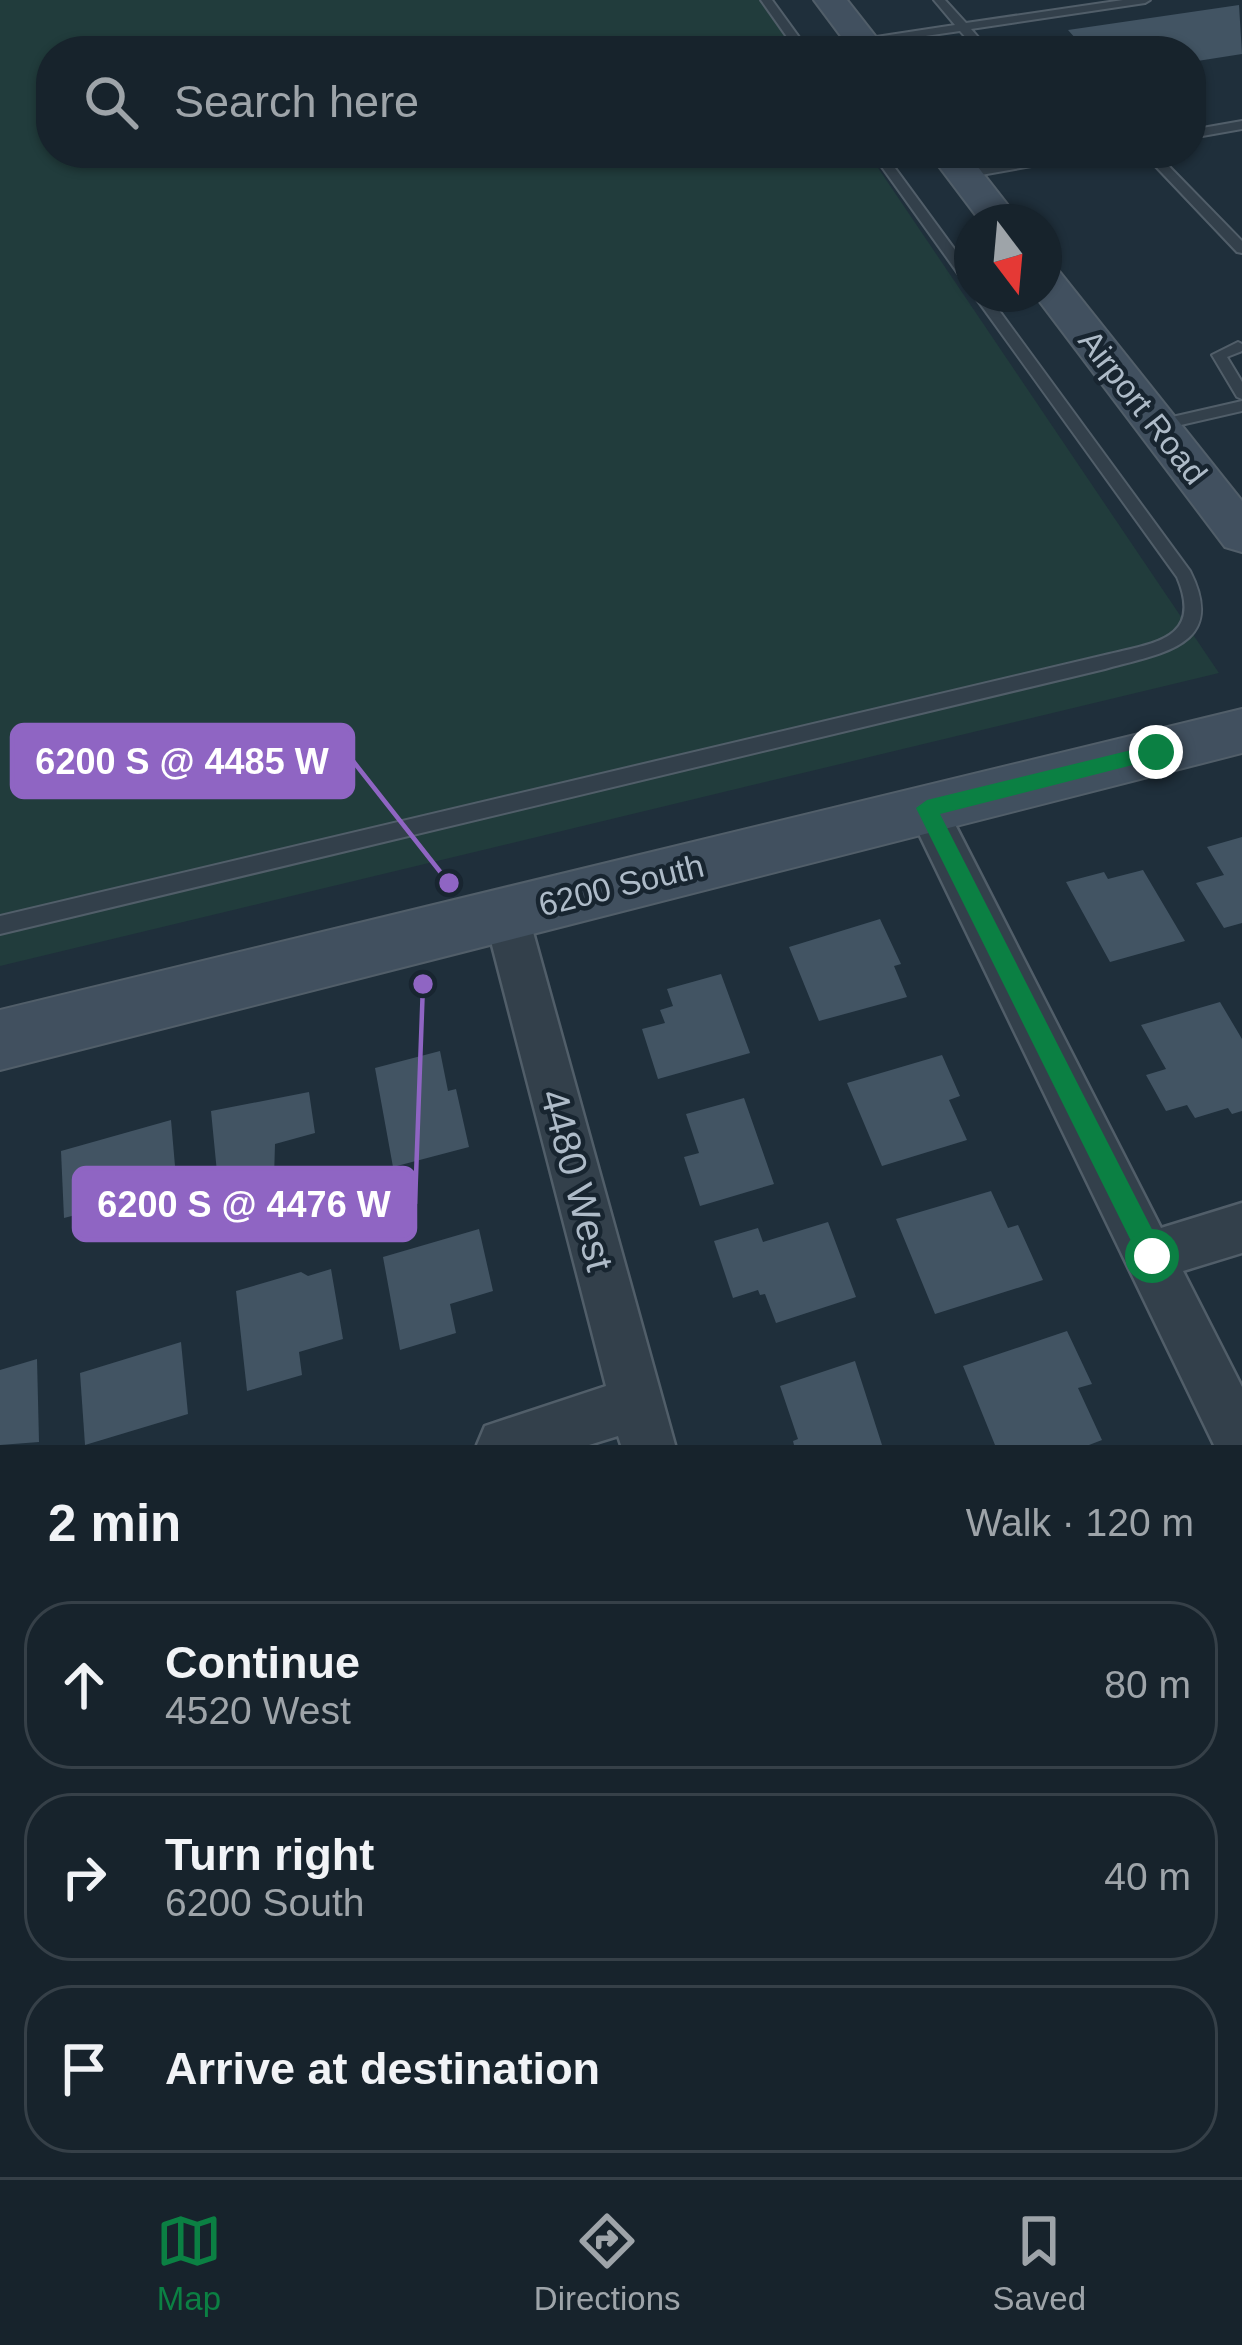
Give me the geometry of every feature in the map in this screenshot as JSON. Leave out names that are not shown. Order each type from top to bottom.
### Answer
[{"type":"main road","points":[[830,0],[859,36]]},
{"type":"main road","points":[[960,168],[987,204]]},
{"type":"main road","name":"Airport Road","points":[[1062,302],[1242,535]]},
{"type":"main road","name":"6200 South","points":[[0,1040],[1242,730]]},
{"type":"street","points":[[927,808],[1242,1444]]},
{"type":"street","name":"4480 West","points":[[506,914],[643,1424]]},
{"type":"street","points":[[1152,1256],[1242,1228]]},
{"type":"street","points":[[504,1445],[643,1424]]},
{"type":"lane","points":[[766,0],[792,36]]},
{"type":"lane","points":[[939,0],[971,36]]},
{"type":"lane","points":[[918,36],[1145,0]]},
{"type":"lane","points":[[1206,131],[1242,125]]},
{"type":"lane","points":[[889,168],[954,258]]},
{"type":"lane","points":[[1164,168],[1242,249]]},
{"type":"lane","points":[[0,925],[1105,662],[1182,635],[1194,623],[1198,607],[1184,574],[993,312]]},
{"type":"lane","points":[[1238,347],[1219,355],[1242,394]]},
{"type":"lane","points":[[1156,425],[1242,406]]},
{"type":"green space","points":[[0,0],[764,0],[789,36],[36,36],[36,168],[878,168],[954,280],[954,312],[975,312],[1219,673],[0,966]]},
{"type":"building","points":[[1239,5],[1242,54],[1206,60],[1206,36],[1073,36],[1068,30]]},
{"type":"building","points":[[1242,837],[1242,923],[1224,928],[1196,883],[1224,875],[1207,847]]},
{"type":"building","points":[[1143,870],[1185,941],[1110,962],[1066,882],[1104,872],[1108,879]]},
{"type":"building","points":[[880,919],[901,964],[894,966],[907,997],[819,1021],[789,947]]},
{"type":"building","points":[[721,974],[750,1053],[658,1079],[642,1029],[665,1023],[660,1010],[673,1006],[667,989]]},
{"type":"building","points":[[1220,1002],[1242,1039],[1242,1111],[1232,1114],[1228,1108],[1195,1118],[1187,1105],[1166,1111],[1146,1075],[1166,1069],[1141,1025]]},
{"type":"building","points":[[440,1051],[448,1091],[456,1089],[469,1147],[393,1167],[375,1068]]},
{"type":"building","points":[[942,1055],[960,1096],[949,1100],[967,1140],[882,1166],[847,1083]]},
{"type":"building","points":[[309,1092],[315,1133],[275,1144],[274,1178],[219,1193],[211,1111]]},
{"type":"building","points":[[744,1098],[774,1184],[700,1206],[684,1157],[699,1153],[686,1114]]},
{"type":"building","points":[[171,1120],[177,1189],[64,1218],[61,1151]]},
{"type":"building","points":[[991,1191],[1008,1228],[1018,1225],[1043,1280],[935,1314],[896,1219]]},
{"type":"building","points":[[828,1222],[856,1297],[776,1323],[765,1294],[758,1290],[733,1298],[714,1241],[758,1228],[763,1242]]},
{"type":"building","points":[[479,1229],[493,1291],[450,1304],[456,1333],[400,1350],[383,1257]]},
{"type":"building","points":[[331,1269],[343,1339],[299,1352],[302,1375],[247,1391],[236,1291],[301,1272],[308,1276]]},
{"type":"building","points":[[1067,1331],[1092,1384],[1078,1388],[1102,1440],[1089,1445],[995,1445],[963,1366]]},
{"type":"building","points":[[181,1342],[188,1414],[85,1445],[80,1373]]},
{"type":"building","points":[[37,1359],[39,1442],[0,1445],[0,1370]]},
{"type":"building","points":[[855,1361],[882,1445],[794,1445],[798,1439],[780,1386]]},
{"type":"place","name":"6200 S @ 4485 W","points":[[449,883]]},
{"type":"place","name":"6200 S @ 4476 W","points":[[423,984]]},
{"type":"route","points":[[1152,1256],[927,808],[1156,752]]}]
